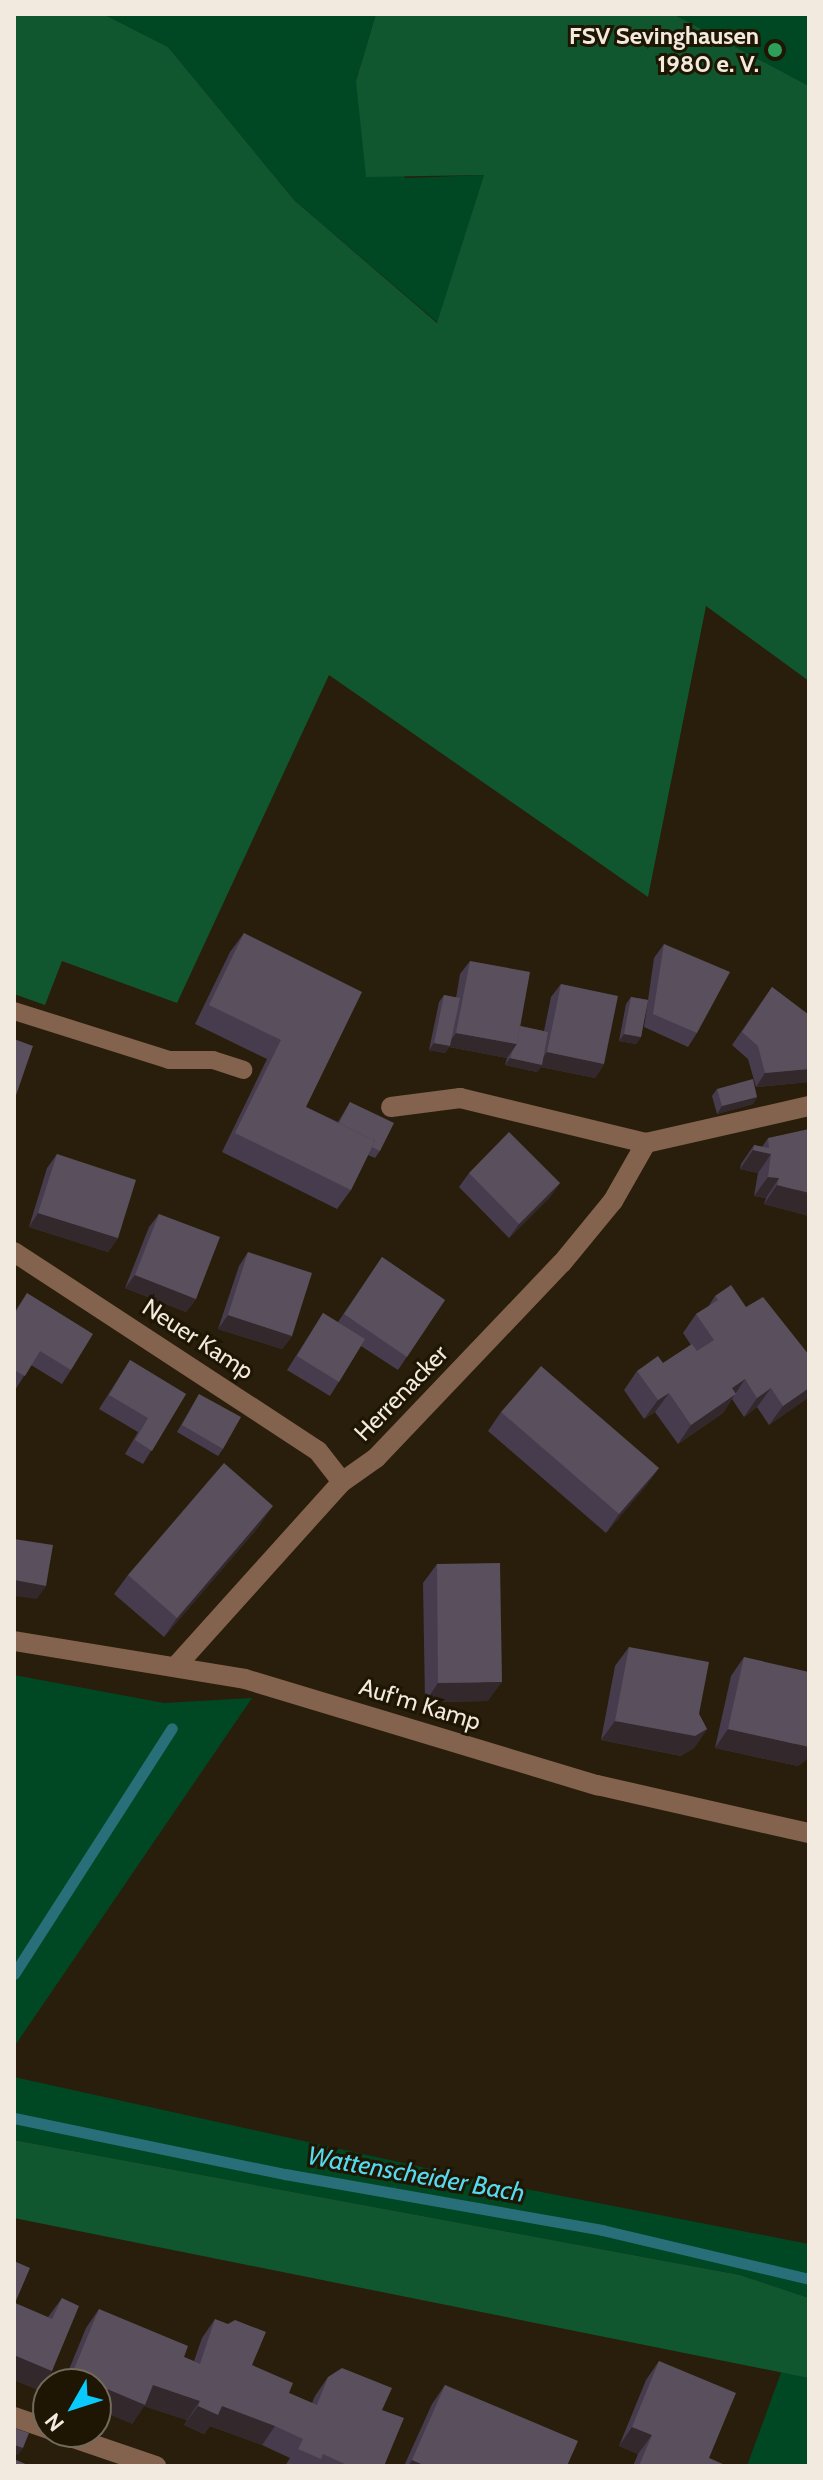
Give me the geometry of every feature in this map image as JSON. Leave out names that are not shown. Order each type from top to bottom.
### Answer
[{"type":"street","points":[[391,1107],[460,1098],[646,1143],[809,1106]]},
{"type":"street","name":"Herrenacker","points":[[177,1665],[342,1482],[376,1458],[562,1263],[613,1201],[646,1143]]},
{"type":"street","name":"Neuer Kamp","points":[[14,1252],[318,1451],[342,1482]]},
{"type":"street","name":"Auf'm Kamp","points":[[14,1641],[177,1665],[245,1679],[597,1785],[809,1833]]},
{"type":"street","points":[[103,2448],[156,2466]]},
{"type":"lane","points":[[14,1011],[169,1060],[213,1060],[243,1070]]},
{"type":"green space","points":[[14,14],[103,14],[168,47],[294,200],[437,323],[484,175],[366,177],[356,81],[376,14],[673,14],[809,86],[809,681],[706,606],[648,897],[329,675],[177,1003],[62,961],[45,1005],[14,994]]},
{"type":"green space","points":[[103,14],[376,14],[356,81],[405,178],[484,175],[438,323],[294,200],[168,47]]},
{"type":"green space","name":"FSV Sevinghausen 1980 e. V.","points":[[673,14],[809,14],[809,86]]},
{"type":"green space","points":[[14,1675],[164,1703],[252,1698],[14,2047]]},
{"type":"green space","points":[[14,2077],[480,2180],[809,2244],[809,2298],[740,2275],[14,2140]]},
{"type":"green space","points":[[14,2140],[740,2275],[809,2298],[809,2378],[14,2218]]},
{"type":"green space","points":[[782,2370],[809,2378],[809,2466],[747,2466]]},
{"type":"building","points":[[244,933],[362,992],[306,1107],[375,1141],[351,1190],[235,1133],[281,1040],[209,1005]]},
{"type":"building","points":[[664,944],[730,972],[697,1033],[653,1014]]},
{"type":"building","points":[[470,961],[530,972],[517,1044],[456,1033]]},
{"type":"building","points":[[561,984],[618,996],[604,1064],[547,1052]]},
{"type":"building","points":[[772,987],[809,1015],[809,1069],[765,1073],[758,1046],[742,1032]]},
{"type":"building","points":[[444,995],[460,998],[450,1046],[434,1043]]},
{"type":"building","points":[[631,997],[648,1000],[641,1037],[624,1034]]},
{"type":"building","points":[[520,1026],[548,1032],[542,1065],[510,1058],[517,1044]]},
{"type":"building","points":[[14,1039],[33,1046],[14,1101]]},
{"type":"building","points":[[753,1079],[757,1097],[722,1106],[717,1089]]},
{"type":"building","points":[[350,1102],[394,1123],[380,1151],[372,1147],[375,1141],[339,1123]]},
{"type":"building","points":[[809,1129],[809,1193],[777,1185],[779,1178],[768,1177],[771,1154],[753,1150],[754,1145],[769,1148],[768,1138]]},
{"type":"building","points":[[509,1132],[560,1183],[519,1224],[469,1173]]},
{"type":"building","points":[[57,1154],[136,1180],[118,1238],[38,1213]]},
{"type":"building","points":[[159,1214],[220,1237],[196,1299],[135,1275]]},
{"type":"building","points":[[248,1252],[312,1273],[292,1336],[228,1315]]},
{"type":"building","points":[[382,1257],[445,1300],[407,1357],[344,1314]]},
{"type":"building","points":[[731,1285],[746,1307],[763,1297],[809,1355],[809,1388],[783,1406],[771,1388],[757,1398],[745,1379],[732,1388],[736,1394],[691,1425],[669,1393],[658,1400],[637,1371],[658,1356],[663,1363],[692,1344],[697,1351],[714,1340],[696,1314],[718,1300],[715,1296]]},
{"type":"building","points":[[27,1293],[93,1334],[71,1370],[40,1351],[25,1376],[14,1370],[14,1315]]},
{"type":"building","points":[[323,1313],[365,1339],[339,1382],[297,1356]]},
{"type":"building","points":[[130,1360],[186,1394],[152,1451],[135,1440],[148,1418],[109,1395]]},
{"type":"building","points":[[541,1366],[659,1468],[619,1514],[501,1412]]},
{"type":"building","points":[[199,1394],[241,1417],[223,1449],[182,1425]]},
{"type":"building","points":[[224,1463],[273,1506],[177,1618],[128,1575]]},
{"type":"building","points":[[14,1539],[53,1545],[46,1586],[14,1580]]},
{"type":"building","points":[[500,1563],[502,1682],[438,1683],[437,1564]]},
{"type":"building","points":[[629,1647],[709,1662],[699,1714],[707,1729],[695,1736],[615,1721]]},
{"type":"building","points":[[744,1657],[809,1672],[809,1747],[728,1729]]},
{"type":"building","points":[[14,2261],[30,2268],[15,2303],[52,2319],[62,2298],[79,2306],[53,2368],[45,2368],[14,2355]]},
{"type":"building","points":[[99,2309],[188,2346],[184,2357],[200,2364],[215,2319],[228,2324],[235,2320],[266,2332],[252,2365],[293,2383],[289,2393],[317,2405],[328,2377],[342,2368],[392,2388],[382,2410],[404,2418],[384,2466],[349,2466],[323,2454],[321,2459],[298,2449],[303,2439],[222,2406],[218,2415],[198,2406],[200,2401],[153,2385],[145,2405],[112,2391],[112,2368],[74,2368]]},
{"type":"building","points":[[659,2361],[736,2393],[709,2458],[727,2466],[639,2466],[652,2435],[632,2427]]},
{"type":"building","points":[[445,2385],[578,2441],[567,2466],[426,2466],[412,2460]]},
{"type":"building","points":[[14,2428],[29,2433],[23,2448],[14,2445]]},
{"type":"building","points":[[14,2459],[30,2466],[14,2466]]},
{"type":"waterway","points":[[14,1974],[172,1728]]},
{"type":"waterway","name":"Wattenscheider Bach","points":[[14,2118],[285,2174],[602,2230],[809,2279]]},
{"type":"place","name":"FSV Sevinghausen 1980 e. V.","points":[[775,50]]}]
